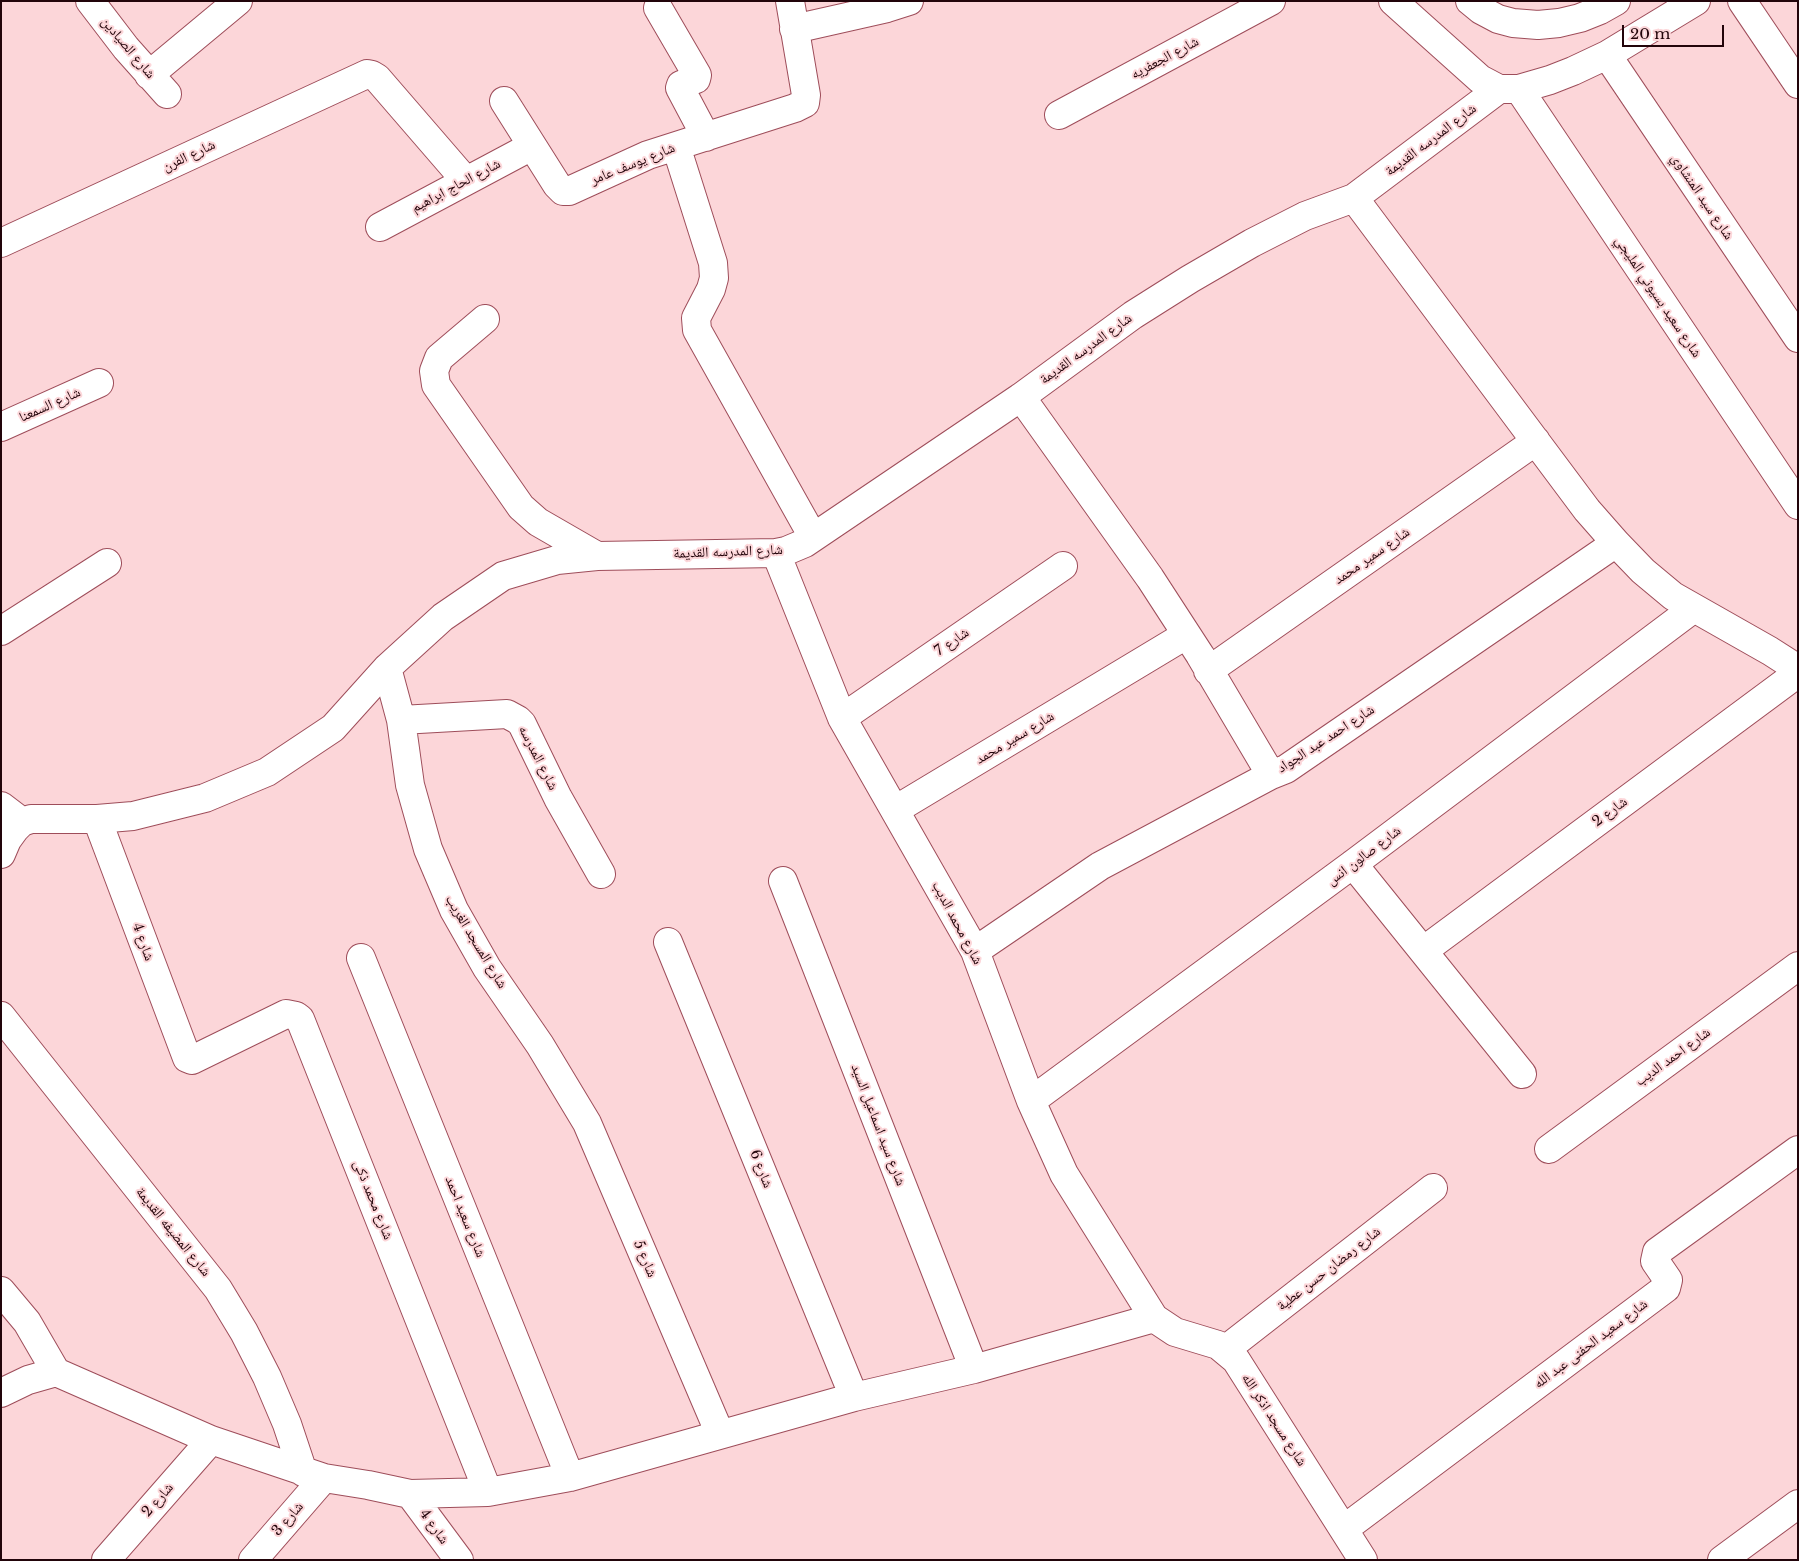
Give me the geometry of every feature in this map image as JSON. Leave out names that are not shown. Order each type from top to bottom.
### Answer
[{"type":"street","name":"شارع الصيادين","points":[[90,1],[115,35],[158,84],[238,1]]},
{"type":"street","points":[[790,1],[794,28],[887,8],[910,1]]},
{"type":"street","name":"شارع الجعفريه","points":[[1059,114],[1271,1]]},
{"type":"street","points":[[1393,1],[1480,79],[1509,89],[1550,80],[1607,55],[1696,1]]},
{"type":"street","points":[[1470,1],[1481,10],[1498,19],[1513,23],[1538,24],[1559,23],[1580,18],[1616,1]]},
{"type":"street","points":[[1742,1],[1798,84]]},
{"type":"street","points":[[658,8],[697,75],[697,78],[680,88],[706,137]]},
{"type":"street","name":"شارع يوسف عامر","points":[[504,101],[557,186],[561,190],[566,191],[648,156],[795,108],[805,103],[806,95],[794,28]]},
{"type":"street","name":"شارع سيد المنشاوي","points":[[1607,55],[1798,338]]},
{"type":"street","name":"شارع الفرن","points":[[1,242],[366,74],[376,78],[466,181]]},
{"type":"street","name":"شارع المدرسه القديمة","points":[[12,814],[40,818],[97,819],[133,816],[205,798],[266,772],[333,728],[387,668],[443,616],[503,576],[557,560],[597,556],[776,552],[796,548],[1021,397],[1133,315],[1252,243],[1305,216],[1354,198],[1509,89]]},
{"type":"street","name":"شارع سعيد بسيوني المليجي","points":[[1509,89],[1798,505]]},
{"type":"street","name":"شارع الحاج ابراهيم","points":[[380,227],[532,146]]},
{"type":"street","points":[[676,146],[713,263],[714,278],[696,318],[697,330],[813,537]]},
{"type":"street","points":[[1354,198],[1587,510],[1616,543],[1643,571],[1673,596],[1798,669]]},
{"type":"street","points":[[485,319],[439,358],[434,371],[436,384],[521,508],[538,522],[597,556]]},
{"type":"street","name":"شارع السمعنا","points":[[1,428],[100,383]]},
{"type":"street","points":[[1021,397],[1144,571],[1186,635],[1271,774]]},
{"type":"street","name":"شارع سمير محمد","points":[[1208,671],[1536,442]]},
{"type":"street","name":"شارع احمد عبد الجواد","points":[[975,951],[1105,863],[1271,774],[1286,769],[1616,543]]},
{"type":"street","name":"شارع محمد الديب","points":[[776,552],[842,718],[975,951],[1031,1101],[1064,1174],[1154,1318]]},
{"type":"street","points":[[1,631],[107,563]]},
{"type":"street","name":"شارع 7","points":[[842,718],[1063,566]]},
{"type":"street","name":"شارع صالون انس","points":[[1031,1101],[1353,864],[1694,608]]},
{"type":"street","name":"شارع سمير محمد","points":[[895,810],[1186,635]]},
{"type":"street","name":"شارع المسجد الغريب","points":[[387,668],[401,720],[410,785],[428,849],[454,910],[488,968],[515,1005],[565,1086]]},
{"type":"street","name":"شارع 2","points":[[1423,951],[1798,673]]},
{"type":"street","name":"شارع المدرسه","points":[[401,720],[500,714],[507,714],[518,720],[522,724],[558,798],[601,874]]},
{"type":"street","points":[[1,854],[7,840],[12,814]]},
{"type":"street","name":"شارع 4","points":[[97,819],[185,1056],[188,1059],[194,1058]]},
{"type":"street","points":[[1353,864],[1522,1074]]},
{"type":"street","name":"شارع سيد اسماعيل السيد","points":[[783,881],[974,1369]]},
{"type":"street","name":"شارع 6","points":[[668,942],[854,1397]]},
{"type":"street","name":"شارع سعيد احمد","points":[[361,958],[570,1477]]},
{"type":"street","name":"شارع احمد الديب","points":[[1549,1149],[1798,966]]},
{"type":"street","name":"شارع محمد ذكى","points":[[194,1058],[286,1014],[291,1014],[300,1019],[488,1492]]},
{"type":"street","name":"شارع المضيفه القديمة","points":[[1,1016],[218,1289],[244,1332],[267,1377],[287,1424],[313,1475]]},
{"type":"street","name":"شارع 5","points":[[565,1086],[587,1123],[720,1434]]},
{"type":"street","name":"شارع سعيد الحفنى عبد الله","points":[[1344,1529],[1666,1288],[1668,1280],[1655,1261],[1657,1252],[1798,1150]]},
{"type":"street","name":"شارع رمضان حسن عطية","points":[[1225,1350],[1433,1188]]},
{"type":"street","points":[[1,1291],[27,1322],[56,1372],[211,1440],[313,1475],[410,1494],[488,1492],[570,1477],[854,1397],[974,1369],[1154,1318]]},
{"type":"street","name":"شارع مسجد اذكر الله","points":[[1154,1318],[1175,1332],[1210,1342],[1225,1350],[1236,1360],[1363,1560]]},
{"type":"street","points":[[1,1393],[28,1380],[56,1372]]},
{"type":"street","name":"شارع 2","points":[[106,1560],[211,1440]]},
{"type":"street","name":"شارع 3","points":[[253,1560],[313,1475]]},
{"type":"street","name":"شارع 4","points":[[410,1494],[459,1560]]},
{"type":"street","points":[[1722,1560],[1798,1504]]}]
